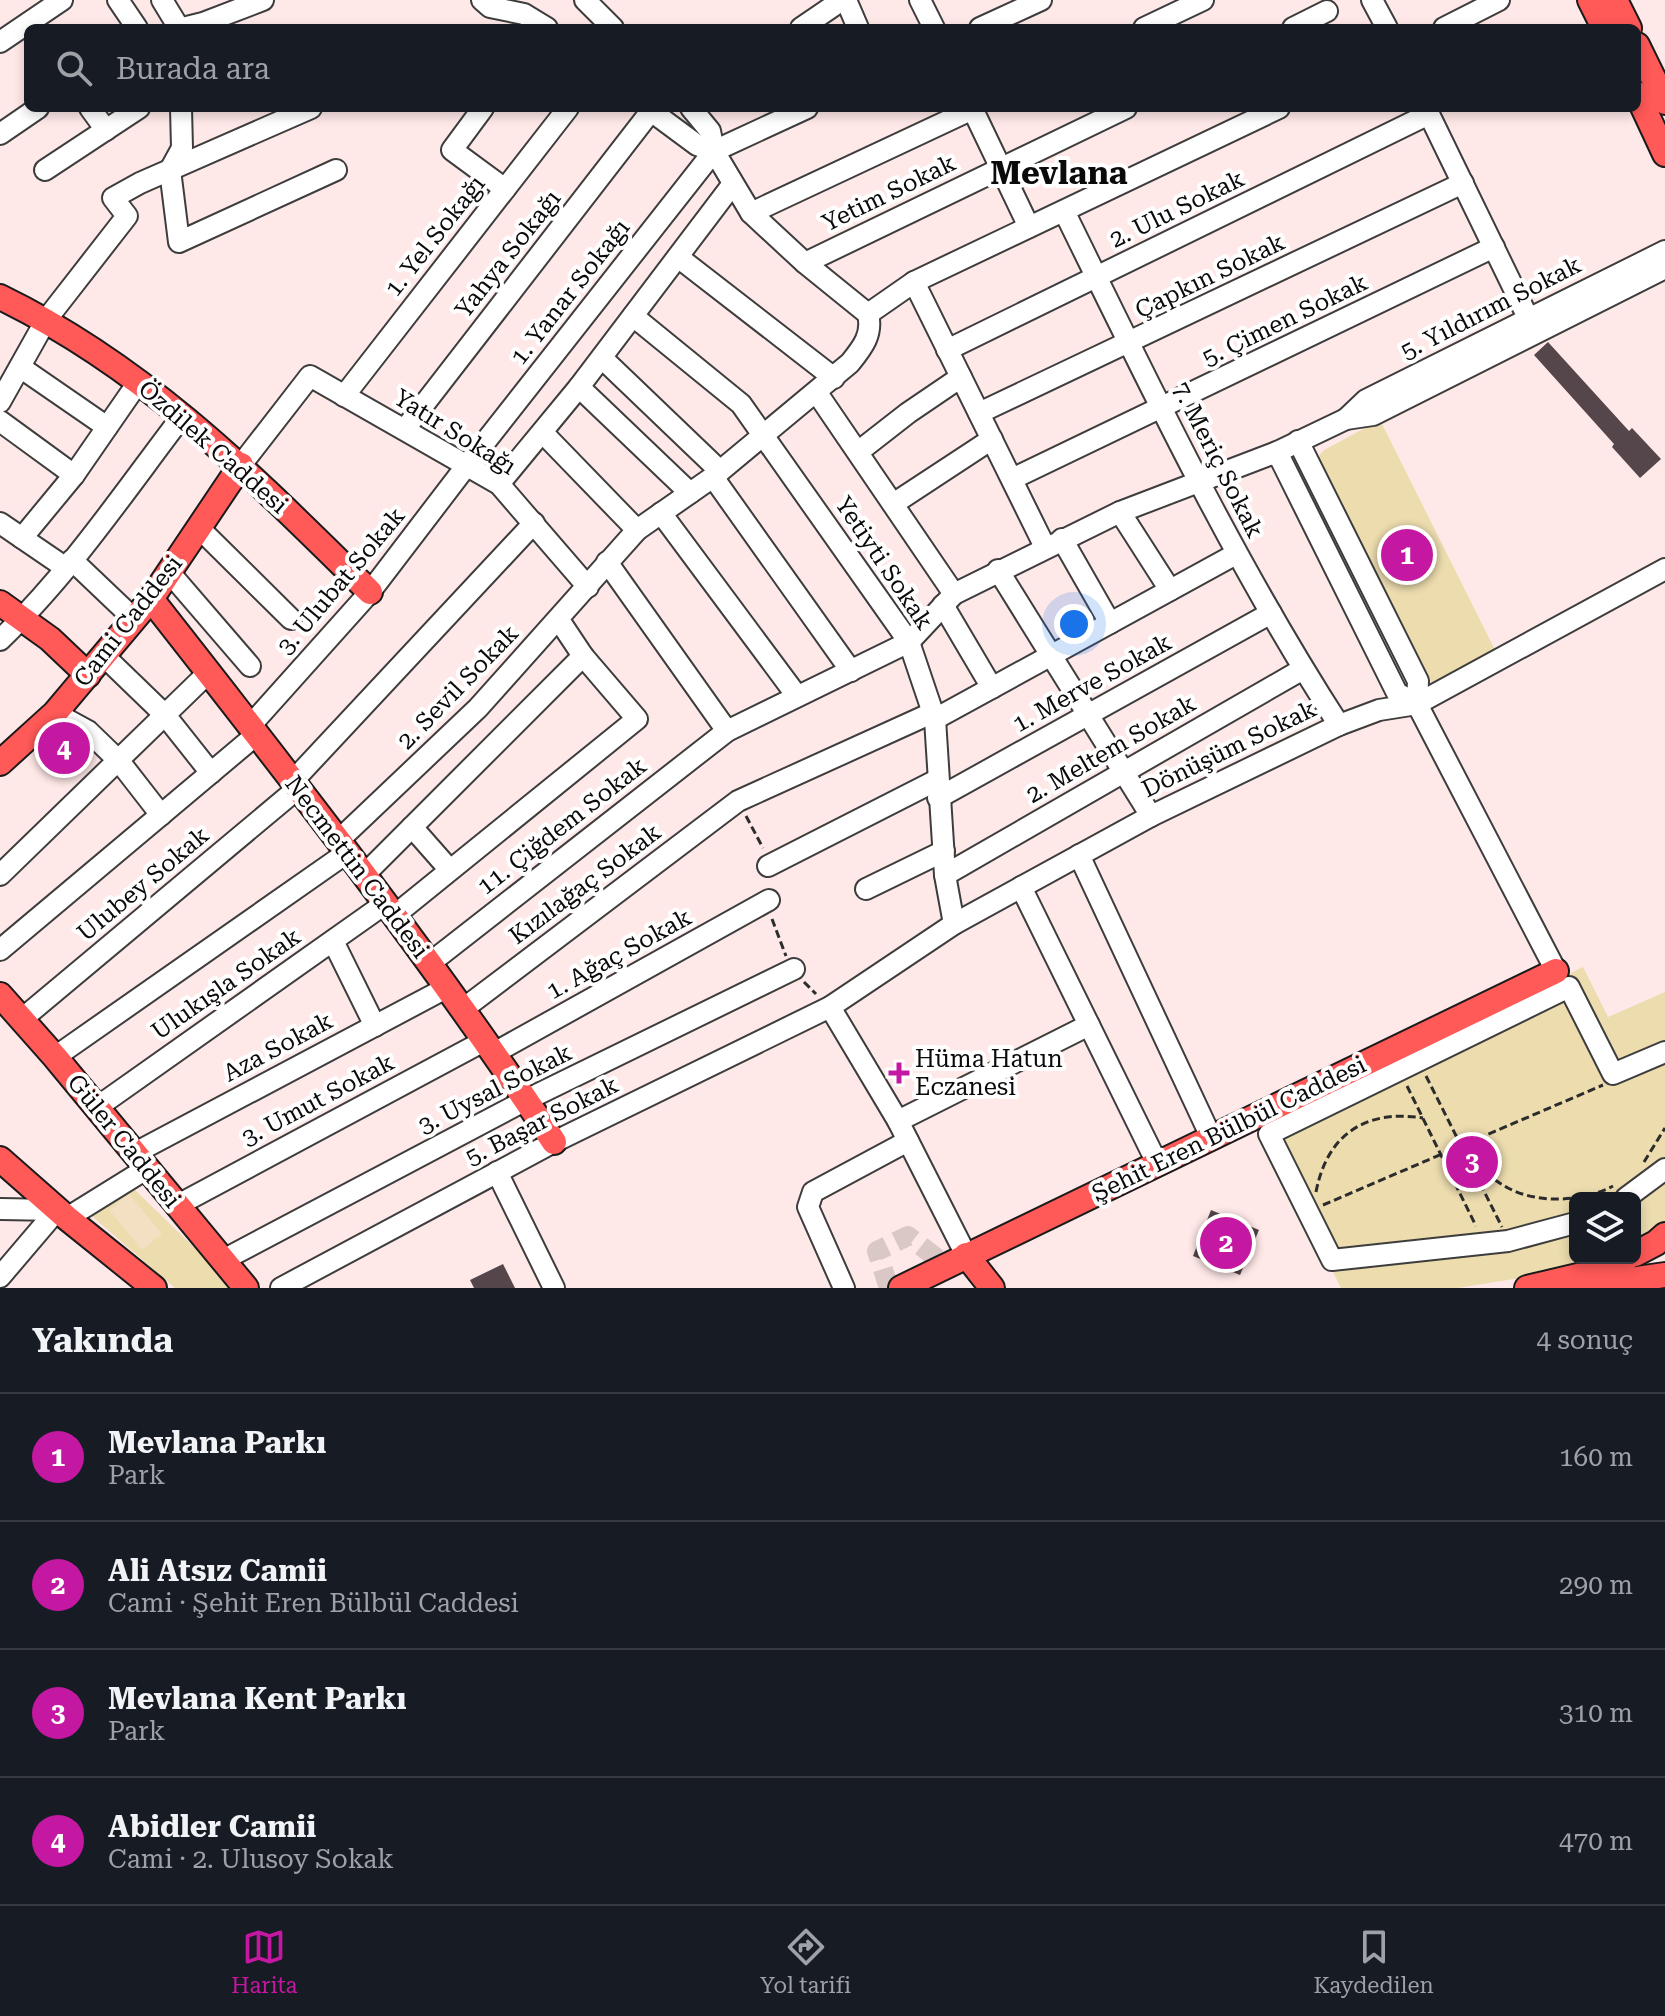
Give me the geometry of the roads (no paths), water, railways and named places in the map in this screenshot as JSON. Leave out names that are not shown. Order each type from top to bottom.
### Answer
[{"type":"main road","points":[[1590,0],[1602,24]]},
{"type":"main road","points":[[1615,0],[1627,24]]},
{"type":"main road","points":[[1641,53],[1665,102]]},
{"type":"main road","points":[[1641,103],[1665,154]]},
{"type":"main road","name":"Özdilek Caddesi","points":[[0,297],[46,320],[139,381],[183,415],[241,465],[370,592]]},
{"type":"main road","name":"Cami Caddesi","points":[[0,763],[55,713],[151,599],[241,465]]},
{"type":"main road","name":"Necmettin Caddesi","points":[[151,599],[365,874],[448,987],[554,1142]]},
{"type":"main road","points":[[0,603],[50,639],[96,666]]},
{"type":"main road","name":"Şehit Eren Bülbül Caddesi","points":[[901,1288],[1556,971]]},
{"type":"main road","name":"Güler Caddesi","points":[[0,995],[246,1288]]},
{"type":"main road","points":[[0,1159],[154,1288]]},
{"type":"main road","points":[[1641,1251],[1665,1235]]},
{"type":"main road","points":[[966,1255],[992,1288]]},
{"type":"main road","points":[[1527,1288],[1607,1269],[1616,1264]]},
{"type":"main road","points":[[1572,1288],[1665,1275]]},
{"type":"street","points":[[118,0],[134,24]]},
{"type":"street","points":[[162,0],[178,24]]},
{"type":"street","points":[[199,24],[263,0]]},
{"type":"street","points":[[482,0],[490,7],[511,6],[539,24]]},
{"type":"street","points":[[920,0],[932,24]]},
{"type":"street","points":[[985,24],[1006,7],[1041,0]]},
{"type":"street","points":[[1152,24],[1203,0]]},
{"type":"street","points":[[1372,0],[1385,24]]},
{"type":"street","points":[[1452,24],[1499,0]]},
{"type":"street","points":[[591,2],[610,24]]},
{"type":"street","points":[[806,24],[834,3],[854,24]]},
{"type":"street","points":[[28,24],[50,10]]},
{"type":"street","points":[[1302,24],[1328,13]]},
{"type":"street","points":[[0,42],[24,27]]},
{"type":"street","points":[[0,134],[32,112]]},
{"type":"street","points":[[93,112],[106,130]]},
{"type":"street","points":[[45,170],[133,112]]},
{"type":"street","points":[[181,112],[182,148],[170,170],[179,242],[336,170]]},
{"type":"street","points":[[0,402],[46,320],[127,216],[113,198],[302,112]]},
{"type":"street","points":[[480,112],[452,150],[505,189]]},
{"type":"street","name":"1. Yel Sokağı","points":[[344,396],[565,112]]},
{"type":"street","name":"Yahya Sokağı","points":[[405,429],[647,112]]},
{"type":"street","points":[[652,112],[697,145],[714,151],[798,112]]},
{"type":"street","points":[[694,112],[710,131],[714,151],[751,213],[805,263],[868,314],[914,282],[1271,112]]},
{"type":"street","points":[[751,213],[965,112]]},
{"type":"street","points":[[975,112],[1029,227]]},
{"type":"street","name":"Yetim Sokak","points":[[805,263],[1118,112]]},
{"type":"street","name":"2. Ulu Sokak","points":[[947,350],[1426,112]]},
{"type":"street","points":[[1428,112],[1532,325]]},
{"type":"street","name":"1. Yanar Sokağı","points":[[467,465],[714,151]]},
{"type":"street","name":"Çapkın Sokak","points":[[979,413],[1463,183]]},
{"type":"street","points":[[499,484],[602,358],[732,185]]},
{"type":"street","name":"7. Meriç Sokak","points":[[1064,211],[1236,554],[1339,725]]},
{"type":"street","name":"5. Çimen Sokak","points":[[1012,479],[1494,247]]},
{"type":"street","name":"5. Yıldırım Sokak","points":[[909,642],[948,599],[998,570],[1120,512],[1277,452],[1346,419],[1373,415],[1665,251]]},
{"type":"street","points":[[678,257],[834,378]]},
{"type":"street","name":"5. Yıldırım Sokak","points":[[1532,325],[1665,268]]},
{"type":"street","points":[[914,282],[1012,479],[1110,623]]},
{"type":"street","name":"2. Sevil Sokak","points":[[55,1057],[344,846],[478,708],[637,530],[716,474],[834,378],[863,347],[871,326],[868,314]]},
{"type":"street","name":"Yetiyti Sokak","points":[[633,316],[741,404],[909,642],[935,715],[945,875],[954,924]]},
{"type":"street","points":[[602,358],[716,474],[851,671]]},
{"type":"street","points":[[20,367],[107,427]]},
{"type":"street","name":"Yatır Sokağı","points":[[241,465],[310,376],[499,484],[588,587]]},
{"type":"street","points":[[858,452],[961,377]]},
{"type":"street","points":[[22,538],[74,475],[139,381]]},
{"type":"street","points":[[579,387],[690,493]]},
{"type":"street","points":[[817,393],[893,504],[948,599],[992,688]]},
{"type":"street","points":[[0,640],[69,564],[183,415]]},
{"type":"street","points":[[2,427],[74,475]]},
{"type":"street","points":[[543,433],[637,530]]},
{"type":"street","points":[[893,504],[992,439]]},
{"type":"street","points":[[1298,441],[1418,681],[1417,704],[1556,971]]},
{"type":"street","points":[[1277,452],[1397,693],[1417,704]]},
{"type":"street","name":"3. Ulubat Sokak","points":[[0,950],[211,773],[253,730],[370,592],[467,465]]},
{"type":"street","points":[[1120,512],[1170,590]]},
{"type":"street","points":[[661,513],[797,696]]},
{"type":"street","points":[[0,523],[69,564],[134,619]]},
{"type":"street","name":"Ulubey Sokak","points":[[22,1019],[294,786],[534,523]]},
{"type":"street","points":[[199,528],[291,619]]},
{"type":"street","name":"Kızılağaç Sokak","points":[[463,1009],[738,801],[992,688],[1236,554]]},
{"type":"street","points":[[607,562],[727,731]]},
{"type":"street","name":"Dönüşüm Sokak","points":[[830,1007],[954,924],[1151,816],[1339,725],[1379,710],[1417,704],[1665,569]]},
{"type":"street","points":[[998,570],[1151,816]]},
{"type":"street","points":[[169,572],[250,666]]},
{"type":"street","name":"1. Merve Sokak","points":[[768,866],[938,789],[1088,715],[1271,613]]},
{"type":"street","points":[[365,874],[583,656],[559,620]]},
{"type":"street","name":"11. Çiğdem Sokak","points":[[430,963],[727,731],[909,642]]},
{"type":"street","name":"Ulukışla Sokak","points":[[96,1108],[333,941],[390,909],[449,869],[637,719],[583,656]]},
{"type":"street","points":[[96,666],[165,715],[211,773]]},
{"type":"street","name":"2. Meltem Sokak","points":[[945,875],[1303,669]]},
{"type":"street","points":[[0,875],[209,672]]},
{"type":"street","points":[[55,713],[88,731],[119,761],[161,815]]},
{"type":"street","points":[[412,827],[449,869]]},
{"type":"street","points":[[866,889],[944,851]]},
{"type":"street","points":[[1079,855],[1211,1137]]},
{"type":"street","points":[[1021,887],[1157,1163]]},
{"type":"street","name":"1. Ağaç Sokak","points":[[489,1047],[769,900]]},
{"type":"street","points":[[333,941],[375,1026]]},
{"type":"street","name":"3. Uysal Sokak","points":[[223,1260],[526,1100],[794,969]]},
{"type":"street","name":"Aza Sokak","points":[[0,1277],[62,1214],[140,1162],[448,987]]},
{"type":"street","points":[[1569,1225],[1508,1241],[1332,1260],[1269,1134],[1569,987],[1613,1074],[1665,1052]]},
{"type":"street","points":[[830,1007],[898,1121],[966,1255]]},
{"type":"street","name":"5. Başar Sokak","points":[[281,1288],[554,1142],[830,1007]]},
{"type":"street","points":[[898,1121],[1089,1025]]},
{"type":"street","name":"3. Umut Sokak","points":[[176,1206],[489,1047]]},
{"type":"street","points":[[844,1288],[808,1207],[813,1192],[908,1141]]},
{"type":"street","points":[[1624,1190],[1665,1169]]},
{"type":"street","points":[[497,1172],[554,1288]]},
{"type":"street","points":[[0,1209],[62,1214]]},
{"type":"tunnel","points":[[889,1288],[877,1251],[908,1236],[947,1266]]},
{"type":"place","name":"Mevlana Parkı","points":[[1407,555]]},
{"type":"place","name":"Abidler Camii","points":[[64,748]]},
{"type":"place","name":"Hüma Hatun Eczanesi","points":[[899,1073]]},
{"type":"place","name":"Mevlana Kent Parkı","points":[[1472,1162]]},
{"type":"place","name":"Ali Atsız Camii","points":[[1226,1243]]},
{"type":"district","name":"Mevlana","points":[[1059,173]]}]
